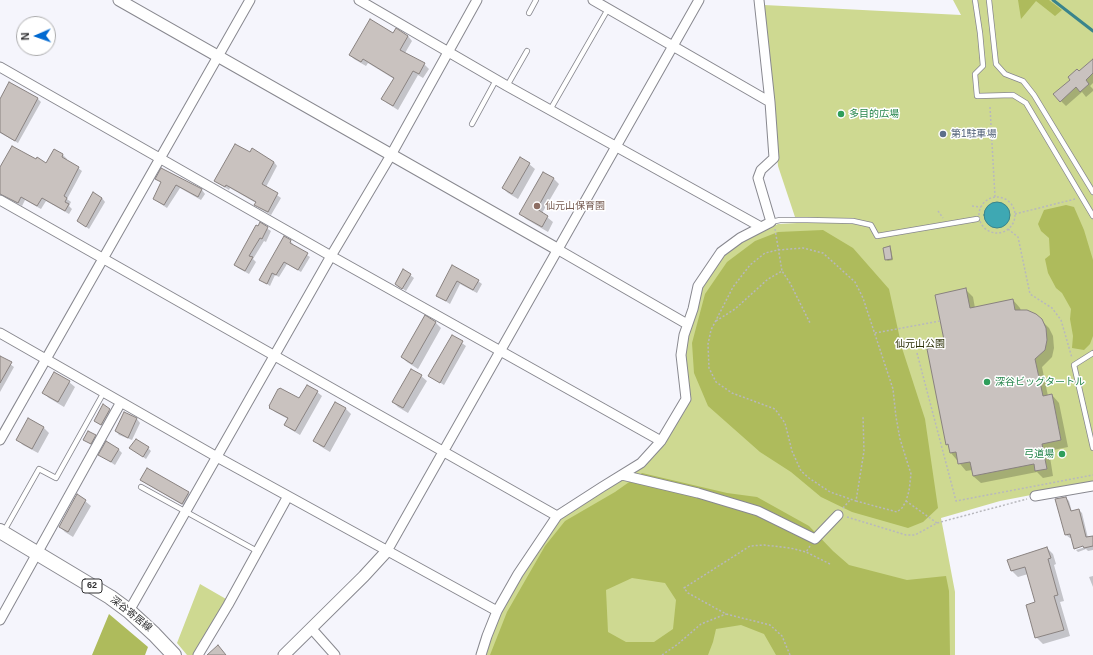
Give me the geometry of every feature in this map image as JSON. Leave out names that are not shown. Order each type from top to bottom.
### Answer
[{"type":"main road","name":"深谷寄居線","points":[[2,532],[36,554],[86,582],[129,611],[174,655]]},
{"type":"street","points":[[119,0],[687,324]]},
{"type":"street","points":[[0,440],[250,0]]},
{"type":"street","points":[[359,0],[496,80],[761,227]]},
{"type":"street","points":[[129,611],[331,256],[391,155],[477,0]]},
{"type":"street","points":[[593,0],[607,5],[673,46],[770,102]]},
{"type":"street","points":[[284,655],[364,576],[386,551],[699,0]]},
{"type":"street","points":[[481,655],[497,611],[518,574],[557,516],[641,464],[662,441],[686,399],[681,355],[684,334],[693,309],[698,286],[720,252],[740,238],[773,222],[758,178],[761,170],[774,158],[760,0]]},
{"type":"street","points":[[0,67],[331,256],[662,441]]},
{"type":"street","points":[[0,200],[274,357],[557,516]]},
{"type":"street","points":[[0,333],[46,358],[216,457],[497,611]]},
{"type":"street","points":[[0,620],[121,402]]},
{"type":"street","points":[[622,475],[698,493],[758,511],[815,539],[838,515]]},
{"type":"street","points":[[1035,496],[1093,486]]},
{"type":"street","points":[[198,655],[228,605],[288,496]]},
{"type":"street","points":[[310,628],[335,655]]},
{"type":"lane","points":[[529,13],[536,0]]},
{"type":"lane","points":[[975,0],[983,66],[975,74],[977,96],[1013,95],[1026,103],[1093,216]]},
{"type":"lane","points":[[989,0],[996,64],[1005,74],[1023,81],[1034,95],[1093,192]]},
{"type":"lane","points":[[550,110],[607,5]]},
{"type":"lane","points":[[507,86],[527,51]]},
{"type":"lane","points":[[472,124],[496,80]]},
{"type":"lane","points":[[773,222],[807,220],[853,221],[872,225],[877,236],[977,219]]},
{"type":"lane","points":[[1093,353],[1074,365],[1093,448]]},
{"type":"lane","points":[[2,532],[39,469],[56,478],[104,392]]},
{"type":"lane","points":[[141,487],[257,551]]},
{"type":"path","points":[[990,107],[994,197]]},
{"type":"path","points":[[994,197],[1000,197],[1011,203],[1015,214],[1012,225],[1008,230],[997,233],[986,229],[982,225],[980,219],[981,208],[984,203],[994,197]]},
{"type":"path","points":[[1015,214],[1079,198]]},
{"type":"path","points":[[972,206],[981,208]]},
{"type":"path","points":[[773,222],[782,271],[790,283],[810,323]]},
{"type":"path","points":[[1008,230],[1018,237],[1030,294],[1052,308],[1061,320],[1074,365]]},
{"type":"path","points":[[803,248],[824,253],[855,282],[863,298],[893,389],[900,439],[911,474],[909,491],[902,508],[897,512],[830,492],[801,471],[792,451],[785,423],[775,409],[732,393],[716,382],[709,368],[708,344],[711,330],[716,321],[733,287],[750,265],[765,253],[778,250],[803,248]]},
{"type":"path","points":[[716,321],[735,309],[768,279],[782,271]]},
{"type":"path","points":[[875,333],[940,321]]},
{"type":"path","points":[[917,353],[956,501],[1093,475]]},
{"type":"path","points":[[856,500],[864,451],[863,416]]},
{"type":"path","points":[[851,499],[838,515],[906,535],[915,535],[938,523],[1035,496]]},
{"type":"path","points":[[906,501],[938,523]]},
{"type":"path","points":[[806,552],[815,539]]},
{"type":"path","points":[[790,655],[782,636],[770,625],[726,614],[688,593],[684,588],[750,546],[764,545],[790,548],[806,552],[830,564]]},
{"type":"path","points":[[662,655],[678,644],[701,624],[726,614]]},
{"type":"green space","name":"仙元山公園","points":[[953,0],[1093,0],[1093,483],[1000,501],[941,518],[955,592],[955,655],[484,655],[499,612],[521,574],[561,516],[659,449],[685,411],[689,399],[685,357],[687,336],[699,293],[705,281],[723,256],[741,241],[778,224],[797,223],[778,166],[764,5],[961,15]]},
{"type":"green space","points":[[1018,0],[1049,0],[1062,10],[1055,16],[1036,1],[1021,19]]},
{"type":"green space","points":[[1066,205],[1074,207],[1084,230],[1093,260],[1093,336],[1090,344],[1084,350],[1072,348],[1073,336],[1070,319],[1071,309],[1062,293],[1056,288],[1048,273],[1045,259],[1050,255],[1049,238],[1041,231],[1038,224],[1044,210]]},
{"type":"green space","points":[[823,230],[853,248],[889,289],[902,348],[925,419],[938,508],[923,522],[908,528],[852,512],[821,497],[791,472],[760,452],[708,406],[694,373],[692,343],[705,294],[727,262],[755,241],[778,232]]},
{"type":"green space","points":[[642,473],[727,493],[757,497],[809,526],[849,565],[907,580],[946,576],[949,591],[950,655],[776,655],[764,634],[741,625],[716,629],[708,655],[490,655],[507,612],[545,546],[565,521],[615,492]],"holes":[[[632,578],[665,583],[676,600],[673,629],[654,642],[626,642],[608,632],[606,590]]]},
{"type":"green space","points":[[200,584],[226,599],[194,655],[187,655],[177,643]]},
{"type":"green space","points":[[109,614],[148,647],[145,655],[92,655]]},
{"type":"water","points":[[997,202],[1006,206],[1010,215],[1006,224],[997,228],[988,224],[984,215],[988,206]]},
{"type":"building","points":[[370,19],[393,33],[396,28],[408,36],[400,50],[425,63],[419,74],[413,71],[393,106],[381,99],[394,78],[363,59],[361,62],[349,55]]},
{"type":"building","points":[[1093,59],[1093,73],[1086,80],[1089,84],[1080,92],[1076,87],[1060,102],[1053,94],[1070,80],[1068,77],[1077,69],[1079,71]]},
{"type":"building","points":[[9,82],[38,98],[15,141],[0,132],[0,99]]},
{"type":"building","points":[[235,144],[250,152],[252,148],[274,162],[262,184],[278,193],[268,212],[254,205],[256,202],[226,185],[225,187],[214,181]]},
{"type":"building","points":[[12,146],[36,159],[37,157],[46,163],[54,149],[63,154],[62,157],[79,167],[64,196],[67,198],[65,202],[69,204],[65,211],[42,198],[37,206],[21,197],[18,203],[0,194],[0,167]]},
{"type":"building","points":[[520,157],[530,163],[512,194],[502,188]]},
{"type":"building","points":[[161,168],[202,189],[198,197],[176,185],[164,205],[153,199],[161,182],[155,179]]},
{"type":"building","points":[[543,172],[554,178],[537,209],[548,216],[542,227],[519,214]]},
{"type":"building","points":[[93,192],[102,198],[86,227],[77,221]]},
{"type":"building","points":[[260,222],[268,227],[262,239],[260,238],[249,256],[253,257],[245,271],[234,265],[256,225],[258,226]]},
{"type":"building","points":[[284,236],[291,240],[290,243],[308,253],[298,270],[284,262],[276,275],[272,273],[267,284],[259,280]]},
{"type":"building","points":[[890,246],[892,259],[885,260],[883,248]]},
{"type":"building","points":[[452,265],[479,280],[473,290],[457,281],[446,301],[436,296]]},
{"type":"building","points":[[403,269],[411,274],[402,289],[395,284]]},
{"type":"building","name":"深谷ビッグタートル","points":[[966,288],[970,308],[1013,299],[1015,310],[1027,310],[1036,314],[1042,319],[1046,328],[1047,340],[1045,350],[1035,359],[1043,396],[1052,394],[1061,440],[1042,444],[1047,469],[1035,471],[1034,464],[973,476],[970,462],[958,464],[956,452],[950,453],[948,444],[946,445],[927,349],[945,345],[935,295]]},
{"type":"building","points":[[425,315],[436,322],[412,364],[401,357]]},
{"type":"building","points":[[452,335],[463,341],[440,383],[428,376]]},
{"type":"building","points":[[0,356],[12,362],[0,383]]},
{"type":"building","points":[[411,369],[422,375],[403,408],[392,402]]},
{"type":"building","points":[[54,372],[70,381],[58,402],[42,393]]},
{"type":"building","points":[[307,385],[318,391],[295,431],[284,425],[288,418],[269,408],[269,406],[278,389],[280,388],[299,398]]},
{"type":"building","points":[[335,402],[346,408],[324,447],[313,441]]},
{"type":"building","points":[[103,404],[110,409],[101,425],[94,421]]},
{"type":"building","points":[[124,412],[137,418],[128,438],[115,431]]},
{"type":"building","points":[[28,418],[44,427],[32,449],[16,440]]},
{"type":"building","points":[[88,431],[96,435],[91,444],[83,440]]},
{"type":"building","points":[[136,439],[149,447],[143,457],[129,448]]},
{"type":"building","points":[[106,441],[119,449],[111,462],[98,455]]},
{"type":"building","points":[[147,468],[189,492],[182,504],[140,480]]},
{"type":"building","points":[[77,494],[86,500],[68,532],[59,527]]},
{"type":"building","points":[[1066,497],[1071,511],[1079,509],[1086,537],[1093,536],[1093,546],[1084,548],[1083,546],[1074,549],[1070,534],[1065,535],[1055,499]]},
{"type":"building","points":[[1047,547],[1051,558],[1048,559],[1058,595],[1054,596],[1064,630],[1035,638],[1026,605],[1035,602],[1025,567],[1011,571],[1007,560]]},
{"type":"building","points":[[218,645],[226,655],[207,655]]},
{"type":"waterway","points":[[1053,0],[1093,31]]},
{"type":"place","name":"多目的広場","points":[[841,114]]},
{"type":"place","name":"第1駐車場","points":[[943,134]]},
{"type":"place","name":"仙元山保育園","points":[[537,206]]},
{"type":"place","name":"深谷ビッグタートル","points":[[987,382]]},
{"type":"place","name":"弓道場","points":[[1062,454]]}]
